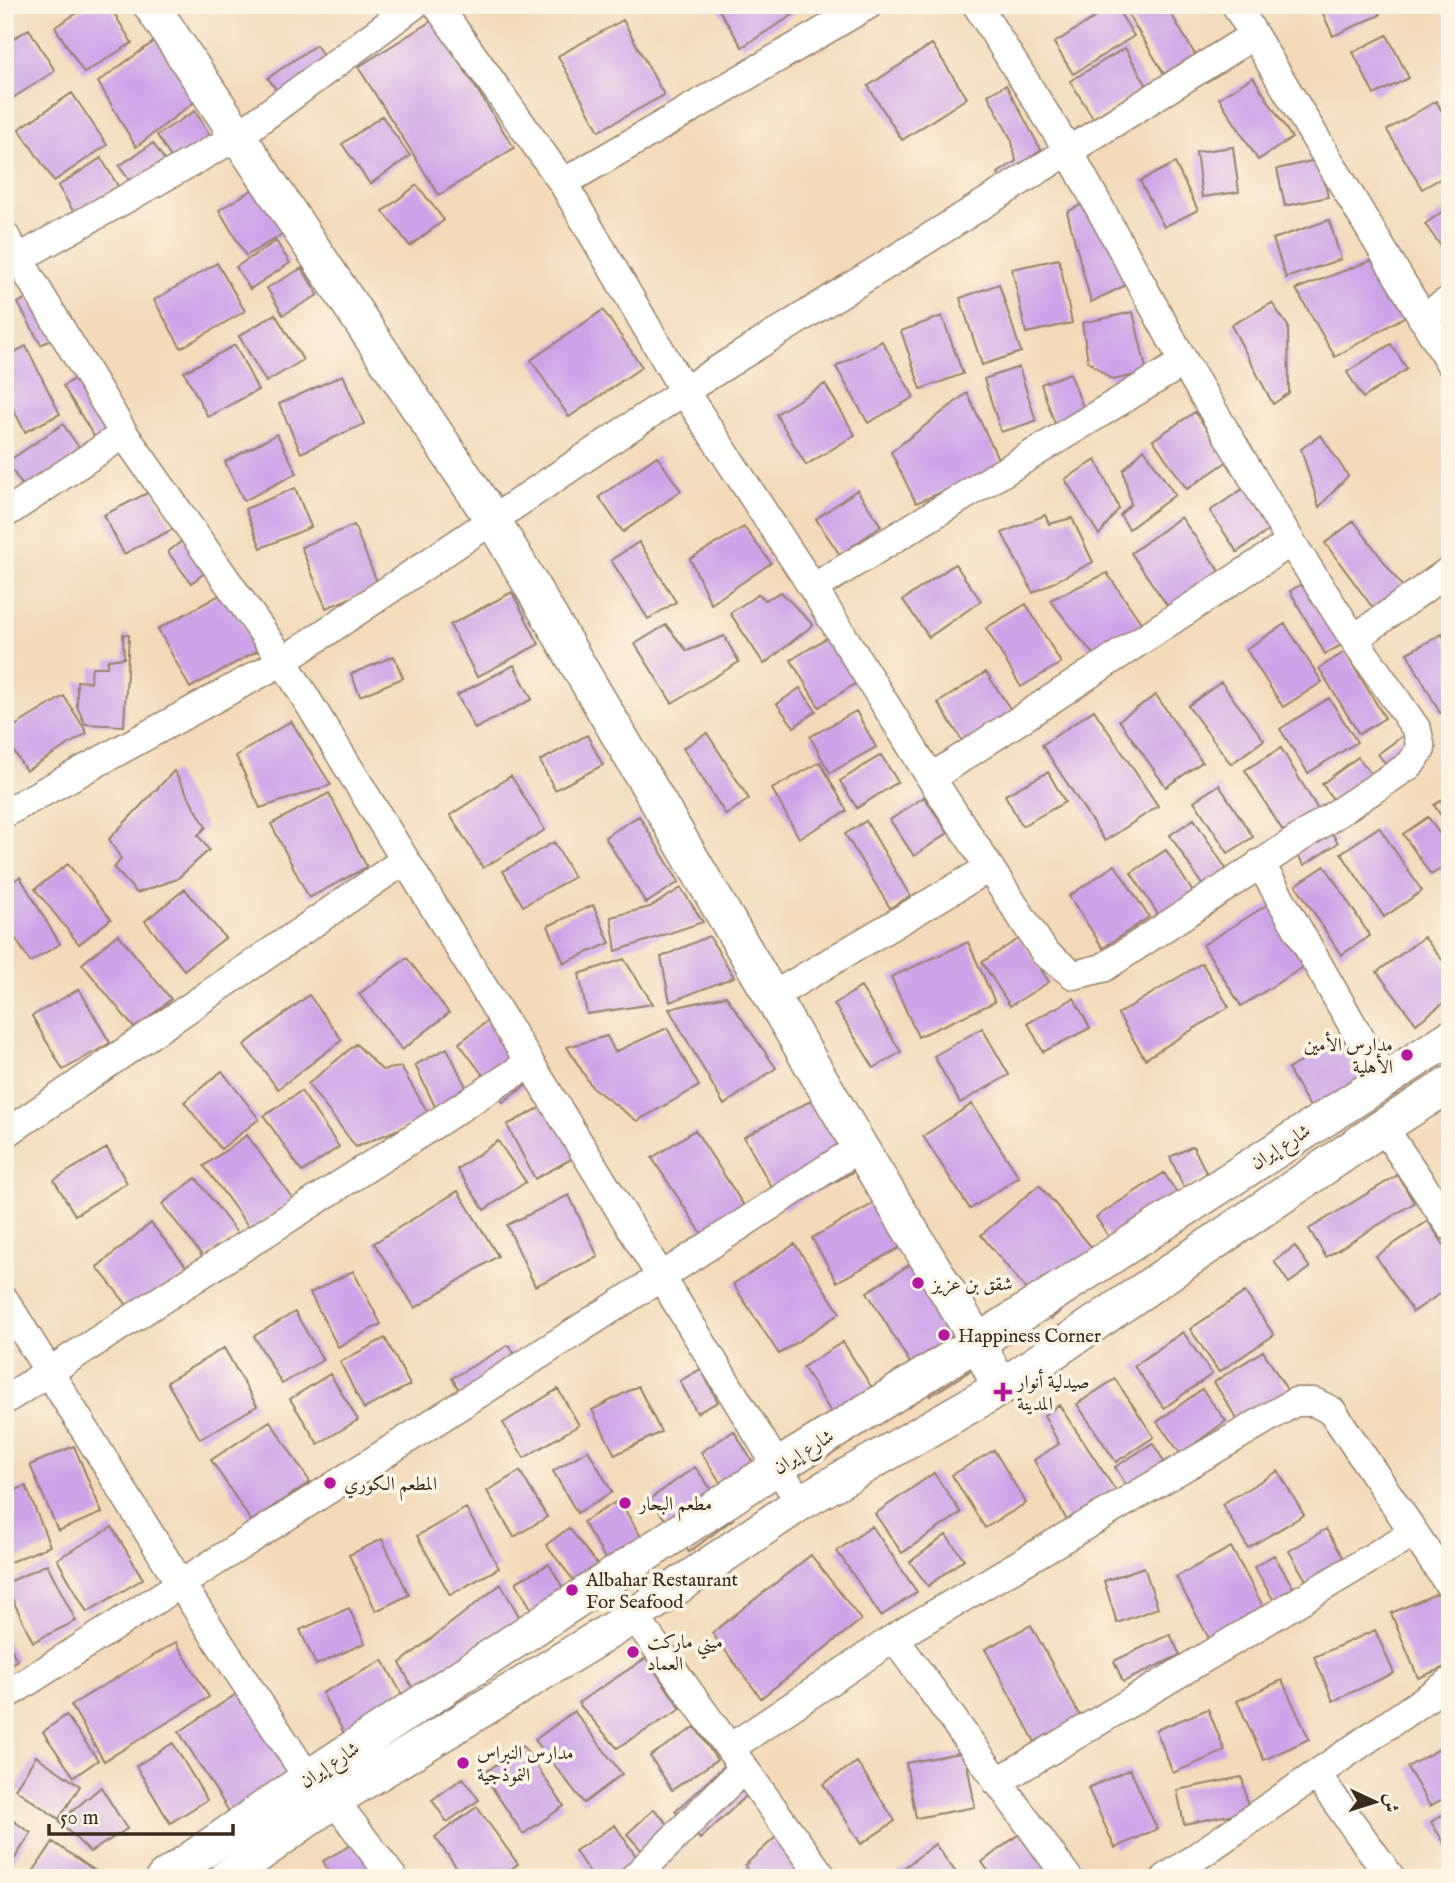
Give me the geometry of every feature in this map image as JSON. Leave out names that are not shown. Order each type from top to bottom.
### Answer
[{"type":"street","points":[[151,5],[493,520],[859,1147],[978,1342],[1000,1388]]},
{"type":"street","points":[[414,5],[238,136],[10,253],[124,433],[283,661],[800,1503]]},
{"type":"street","points":[[438,5],[563,183],[684,391],[813,588],[989,868],[1045,953],[1074,975],[1103,968],[1410,765],[1421,749],[1417,730],[1353,639],[1291,542],[1184,362],[1068,150],[976,5]]},
{"type":"street","points":[[563,183],[868,5]]},
{"type":"street","points":[[1236,5],[1450,363]]},
{"type":"street","points":[[5,813],[283,661],[684,391],[1254,36]]},
{"type":"street","points":[[1422,318],[1450,300]]},
{"type":"street","points":[[813,588],[1184,362]]},
{"type":"street","points":[[5,514],[124,433]]},
{"type":"street","points":[[931,778],[1291,542]]},
{"type":"street","points":[[1353,639],[1450,570]]},
{"type":"street","points":[[5,1134],[405,860]]},
{"type":"street","points":[[1260,863],[1384,1080],[1382,1126],[1450,1226]]},
{"type":"street","points":[[771,997],[989,868]]},
{"type":"street","name":"شارع إيران","points":[[164,1878],[308,1778],[777,1467],[978,1342],[1450,1038]]},
{"type":"street","points":[[5,1400],[530,1063]]},
{"type":"street","name":"شارع إيران","points":[[226,1878],[334,1800],[634,1616],[800,1503],[1000,1388],[1382,1126],[1450,1084]]},
{"type":"street","points":[[5,1696],[661,1277],[859,1147]]},
{"type":"street","points":[[5,1301],[180,1583],[308,1778]]},
{"type":"street","points":[[634,1878],[737,1758],[894,1638],[1295,1402],[1314,1402],[1332,1411],[1450,1586]]},
{"type":"street","points":[[997,1782],[1413,1533]]},
{"type":"street","points":[[634,1616],[823,1878]]},
{"type":"street","points":[[894,1638],[1068,1878]]},
{"type":"street","points":[[1166,1878],[1450,1682]]},
{"type":"street","points":[[1317,1775],[1391,1878]]},
{"type":"street","points":[[334,1800],[393,1878]]},
{"type":"building","points":[[90,5],[109,5],[132,43],[84,73],[55,27]]},
{"type":"building","points":[[716,5],[808,5],[742,47]]},
{"type":"building","points":[[1115,5],[1134,36],[1073,74],[1054,43]]},
{"type":"building","points":[[1143,5],[1166,5],[1197,58],[1166,77],[1128,14]]},
{"type":"building","points":[[1319,5],[1376,5],[1380,15],[1333,36]]},
{"type":"building","points":[[433,20],[514,148],[439,195],[358,67]]},
{"type":"building","points":[[623,20],[664,95],[599,131],[558,56]]},
{"type":"building","points":[[29,29],[55,71],[5,103],[5,44]]},
{"type":"building","points":[[163,35],[202,96],[136,147],[98,82]]},
{"type":"building","points":[[1387,35],[1409,78],[1374,95],[1353,52]]},
{"type":"building","points":[[932,44],[967,98],[902,140],[868,86]]},
{"type":"building","points":[[316,45],[333,70],[286,104],[268,78]]},
{"type":"building","points":[[1125,48],[1147,86],[1093,118],[1070,81]]},
{"type":"building","points":[[1253,77],[1292,138],[1258,160],[1219,98]]},
{"type":"building","points":[[1006,85],[1046,159],[1002,182],[998,173],[1016,161],[1012,141],[988,95]]},
{"type":"building","points":[[72,93],[107,145],[54,181],[19,129]]},
{"type":"building","points":[[1436,101],[1450,125],[1450,173],[1422,189],[1387,130]]},
{"type":"building","points":[[195,111],[214,142],[176,166],[157,135]]},
{"type":"building","points":[[382,116],[410,156],[370,184],[342,144]]},
{"type":"building","points":[[153,143],[170,168],[137,191],[119,166]]},
{"type":"building","points":[[1233,147],[1239,192],[1202,197],[1196,152]]},
{"type":"building","points":[[101,158],[118,186],[75,214],[58,186]]},
{"type":"building","points":[[1320,159],[1328,197],[1285,206],[1277,169]]},
{"type":"building","points":[[1175,163],[1198,210],[1164,227],[1140,181]]},
{"type":"building","points":[[260,185],[288,231],[246,256],[219,210]]},
{"type":"building","points":[[417,185],[444,220],[410,246],[383,211]]},
{"type":"building","points":[[1100,195],[1130,283],[1091,302],[1067,212]]},
{"type":"building","points":[[1450,206],[1450,259],[1425,224]]},
{"type":"building","points":[[1329,220],[1341,259],[1286,278],[1273,239]]},
{"type":"building","points":[[276,241],[290,263],[250,289],[236,267]]},
{"type":"building","points":[[1396,251],[1421,307],[1335,357],[1296,289]]},
{"type":"building","points":[[1059,259],[1072,323],[1026,333],[1012,269]]},
{"type":"building","points":[[217,263],[245,311],[181,348],[154,300]]},
{"type":"building","points":[[302,268],[318,295],[283,315],[267,288]]},
{"type":"building","points":[[999,284],[1021,352],[982,365],[960,298]]},
{"type":"building","points":[[48,286],[71,329],[41,345],[18,303]]},
{"type":"building","points":[[1272,303],[1288,326],[1289,393],[1273,404],[1231,325]]},
{"type":"building","points":[[603,310],[642,367],[569,417],[531,360]]},
{"type":"building","points":[[1133,312],[1147,373],[1112,380],[1088,361],[1082,323]]},
{"type":"building","points":[[275,314],[303,360],[266,382],[239,336]]},
{"type":"building","points":[[942,316],[963,374],[921,389],[901,331]]},
{"type":"building","points":[[882,341],[914,397],[868,423],[836,367]]},
{"type":"building","points":[[1391,344],[1407,369],[1363,398],[1347,372]]},
{"type":"building","points":[[235,345],[258,390],[208,417],[184,372]]},
{"type":"building","points":[[26,346],[60,414],[25,432],[5,393],[5,357]]},
{"type":"building","points":[[1019,367],[1036,421],[1001,432],[984,379]]},
{"type":"building","points":[[84,373],[125,441],[105,454],[63,386]]},
{"type":"building","points":[[1070,373],[1085,413],[1055,424],[1041,384]]},
{"type":"building","points":[[343,375],[364,424],[301,453],[279,404]]},
{"type":"building","points":[[825,384],[855,435],[806,465],[776,414]]},
{"type":"building","points":[[967,393],[1002,467],[916,503],[891,452]]},
{"type":"building","points":[[1195,412],[1228,461],[1187,489],[1153,440]]},
{"type":"building","points":[[63,424],[82,452],[26,491],[7,462]]},
{"type":"building","points":[[277,434],[297,473],[244,501],[225,462]]},
{"type":"building","points":[[1321,435],[1348,476],[1319,507],[1301,449]]},
{"type":"building","points":[[1144,449],[1175,495],[1129,529],[1120,515],[1131,504],[1123,470]]},
{"type":"building","points":[[657,456],[681,491],[623,532],[599,497]]},
{"type":"building","points":[[1096,460],[1119,508],[1099,535],[1065,479]]},
{"type":"building","points":[[1250,484],[1277,525],[1237,552],[1210,511]]},
{"type":"building","points":[[295,488],[311,527],[261,548],[245,509]]},
{"type":"building","points":[[153,490],[173,529],[124,554],[104,515]]},
{"type":"building","points":[[857,490],[881,526],[840,555],[816,519]]},
{"type":"building","points":[[1045,515],[1049,524],[1072,518],[1093,562],[1033,593],[1002,533]]},
{"type":"building","points":[[1181,517],[1220,572],[1169,608],[1131,553]]},
{"type":"building","points":[[1354,521],[1416,605],[1387,627],[1325,543]]},
{"type":"building","points":[[354,525],[379,587],[326,608],[301,547]]},
{"type":"building","points":[[744,527],[771,563],[711,604],[690,559]]},
{"type":"building","points":[[187,537],[210,569],[191,583],[168,552]]},
{"type":"building","points":[[639,542],[676,602],[648,619],[611,560]]},
{"type":"building","points":[[955,564],[981,601],[929,637],[903,600]]},
{"type":"building","points":[[1107,573],[1146,630],[1096,658],[1050,600]]},
{"type":"building","points":[[1312,578],[1347,642],[1325,654],[1290,591]]},
{"type":"building","points":[[225,592],[257,651],[190,688],[158,629]]},
{"type":"building","points":[[512,592],[539,644],[477,677],[450,625]]},
{"type":"building","points":[[781,592],[813,625],[764,664],[730,613],[759,594],[765,600]]},
{"type":"building","points":[[1026,604],[1061,663],[1021,687],[986,628]]},
{"type":"building","points":[[1285,624],[1322,682],[1283,707],[1246,649]]},
{"type":"building","points":[[666,625],[687,651],[724,636],[739,662],[672,703],[635,644]]},
{"type":"building","points":[[123,634],[129,635],[124,726],[85,724],[77,706],[77,681],[90,682],[92,667],[107,667],[108,660],[124,658]]},
{"type":"building","points":[[1442,634],[1450,649],[1450,708],[1440,713],[1407,653]]},
{"type":"building","points":[[830,636],[858,682],[819,707],[791,660]]},
{"type":"building","points":[[1345,652],[1385,718],[1359,734],[1319,668]]},
{"type":"building","points":[[394,656],[403,678],[360,696],[351,674]]},
{"type":"building","points":[[514,665],[532,699],[475,729],[457,695]]},
{"type":"building","points":[[986,672],[1017,719],[969,751],[938,703]]},
{"type":"building","points":[[1221,682],[1264,740],[1231,764],[1188,706]]},
{"type":"building","points":[[800,688],[816,711],[794,727],[777,704]]},
{"type":"building","points":[[1156,695],[1202,762],[1166,787],[1119,720]]},
{"type":"building","points":[[64,696],[87,733],[26,771],[5,737],[5,732]]},
{"type":"building","points":[[1329,698],[1357,742],[1308,773],[1280,729]]},
{"type":"building","points":[[1094,710],[1158,806],[1105,841],[1042,745]]},
{"type":"building","points":[[856,711],[876,747],[830,773],[810,737]]},
{"type":"building","points":[[291,721],[331,785],[260,808],[236,756]]},
{"type":"building","points":[[1412,729],[1397,779],[1378,754]]},
{"type":"building","points":[[707,733],[749,799],[726,815],[683,748]]},
{"type":"building","points":[[587,735],[603,765],[555,790],[540,761]]},
{"type":"building","points":[[1281,748],[1338,843],[1304,865],[1245,770]]},
{"type":"building","points":[[881,755],[898,782],[857,808],[840,781]]},
{"type":"building","points":[[1358,757],[1371,774],[1335,802],[1322,784]]},
{"type":"building","points":[[820,762],[847,811],[799,838],[772,789]]},
{"type":"building","points":[[174,771],[206,827],[198,835],[209,850],[177,879],[137,893],[114,868],[121,859],[109,839]]},
{"type":"building","points":[[1048,772],[1065,802],[1022,826],[1005,795]]},
{"type":"building","points":[[511,776],[545,830],[483,868],[450,815]]},
{"type":"building","points":[[1219,785],[1253,837],[1228,853],[1194,801]]},
{"type":"building","points":[[329,793],[367,867],[309,898],[271,824]]},
{"type":"building","points":[[1450,795],[1450,829],[1434,805]]},
{"type":"building","points":[[924,797],[948,833],[914,856],[890,820]]},
{"type":"building","points":[[639,816],[679,882],[646,903],[605,837]]},
{"type":"building","points":[[1428,817],[1450,849],[1450,863],[1431,875],[1403,834]]},
{"type":"building","points":[[1194,819],[1239,889],[1215,905],[1170,835]]},
{"type":"building","points":[[866,821],[910,896],[890,908],[845,834]]},
{"type":"building","points":[[1379,827],[1422,891],[1384,917],[1341,853]]},
{"type":"building","points":[[554,842],[574,877],[523,906],[503,871]]},
{"type":"building","points":[[1166,850],[1196,897],[1161,919],[1131,873]]},
{"type":"building","points":[[68,864],[111,919],[79,944],[35,889]]},
{"type":"building","points":[[1115,865],[1149,917],[1103,948],[1069,896]]},
{"type":"building","points":[[1325,866],[1370,936],[1341,955],[1296,885]]},
{"type":"building","points":[[20,877],[60,944],[30,962],[5,921],[5,886]]},
{"type":"building","points":[[681,888],[703,922],[616,951],[611,917],[650,907]]},
{"type":"building","points":[[185,889],[225,938],[184,970],[145,921]]},
{"type":"building","points":[[1283,895],[1321,956],[1241,1006],[1203,945]]},
{"type":"building","points":[[593,905],[610,943],[564,963],[548,926]]},
{"type":"building","points":[[118,934],[171,999],[135,1029],[82,964]]},
{"type":"building","points":[[709,936],[734,977],[670,1002],[661,957]]},
{"type":"building","points":[[1424,937],[1450,970],[1450,998],[1416,1024],[1377,972]]},
{"type":"building","points":[[1020,938],[1049,982],[1010,1006],[982,962]]},
{"type":"building","points":[[968,942],[995,1002],[918,1037],[891,977]]},
{"type":"building","points":[[407,958],[449,1013],[402,1050],[359,994]]},
{"type":"building","points":[[624,959],[653,1004],[587,1014],[579,974]]},
{"type":"building","points":[[1202,963],[1229,1007],[1145,1059],[1118,1014]]},
{"type":"building","points":[[861,987],[901,1052],[874,1068],[834,1004]]},
{"type":"building","points":[[79,989],[110,1043],[63,1070],[32,1016]]},
{"type":"building","points":[[309,995],[342,1040],[278,1089],[244,1045]]},
{"type":"building","points":[[726,996],[776,1068],[724,1105],[669,1009]]},
{"type":"building","points":[[1074,998],[1090,1028],[1043,1052],[1028,1023]]},
{"type":"building","points":[[493,1017],[537,1077],[503,1102],[459,1043]]},
{"type":"building","points":[[1360,1027],[1396,1090],[1324,1131],[1288,1069]]},
{"type":"building","points":[[667,1028],[699,1086],[637,1121],[592,1087],[567,1047],[607,1036],[615,1052]]},
{"type":"building","points":[[982,1028],[1009,1075],[960,1103],[934,1056]]},
{"type":"building","points":[[356,1044],[382,1070],[401,1067],[430,1116],[356,1147],[308,1084]]},
{"type":"building","points":[[447,1048],[472,1099],[439,1115],[415,1065]]},
{"type":"building","points":[[222,1071],[259,1119],[221,1149],[184,1102]]},
{"type":"building","points":[[301,1091],[339,1147],[302,1172],[264,1116]]},
{"type":"building","points":[[823,1094],[862,1167],[784,1210],[744,1137]]},
{"type":"building","points":[[549,1103],[577,1156],[535,1179],[507,1125]]},
{"type":"building","points":[[972,1104],[1019,1177],[970,1209],[923,1136]]},
{"type":"building","points":[[695,1130],[748,1212],[706,1240],[652,1158]]},
{"type":"building","points":[[247,1135],[293,1199],[251,1230],[204,1166]]},
{"type":"building","points":[[498,1141],[526,1182],[484,1210],[457,1169]]},
{"type":"building","points":[[1193,1146],[1208,1176],[1184,1188],[1170,1157]]},
{"type":"building","points":[[107,1148],[127,1183],[75,1215],[54,1180]]},
{"type":"building","points":[[1164,1173],[1182,1201],[1114,1245],[1096,1217]]},
{"type":"building","points":[[1398,1175],[1414,1203],[1326,1257],[1309,1229]]},
{"type":"building","points":[[196,1178],[237,1233],[204,1258],[162,1204]]},
{"type":"building","points":[[1039,1185],[1110,1269],[1051,1319],[981,1235]]},
{"type":"building","points":[[458,1191],[498,1256],[415,1308],[374,1243]]},
{"type":"building","points":[[569,1195],[598,1257],[535,1286],[507,1225]]},
{"type":"building","points":[[885,1197],[910,1242],[837,1282],[812,1238]]},
{"type":"building","points":[[1428,1221],[1450,1254],[1450,1287],[1413,1312],[1376,1256]]},
{"type":"building","points":[[151,1223],[190,1271],[135,1315],[97,1267]]},
{"type":"building","points":[[795,1244],[840,1313],[779,1354],[733,1284]]},
{"type":"building","points":[[1295,1246],[1310,1268],[1289,1283],[1274,1261]]},
{"type":"building","points":[[917,1260],[981,1364],[930,1396],[867,1292]]},
{"type":"building","points":[[353,1271],[381,1324],[338,1347],[310,1293]]},
{"type":"building","points":[[1245,1292],[1274,1335],[1219,1372],[1190,1329]]},
{"type":"building","points":[[295,1312],[323,1360],[282,1384],[254,1336]]},
{"type":"building","points":[[1183,1332],[1212,1374],[1164,1408],[1134,1366]]},
{"type":"building","points":[[385,1338],[410,1385],[364,1409],[340,1362]]},
{"type":"building","points":[[843,1342],[874,1391],[834,1417],[803,1367]]},
{"type":"building","points":[[509,1345],[520,1364],[463,1397],[452,1378]]},
{"type":"building","points":[[224,1348],[257,1406],[200,1439],[167,1382]]},
{"type":"building","points":[[1263,1351],[1289,1393],[1240,1424],[1214,1382]]},
{"type":"building","points":[[701,1369],[718,1402],[697,1413],[680,1381]]},
{"type":"building","points":[[330,1374],[358,1420],[318,1444],[290,1399]]},
{"type":"building","points":[[1115,1379],[1154,1437],[1116,1462],[1077,1404]]},
{"type":"building","points":[[638,1386],[661,1432],[615,1455],[592,1410]]},
{"type":"building","points":[[558,1389],[579,1425],[524,1458],[503,1423]]},
{"type":"building","points":[[1202,1389],[1226,1421],[1181,1454],[1157,1422]]},
{"type":"building","points":[[1059,1405],[1118,1494],[1070,1526],[1034,1460],[1059,1444],[1044,1415]]},
{"type":"building","points":[[270,1421],[310,1482],[251,1521],[211,1460]]},
{"type":"building","points":[[734,1431],[759,1473],[727,1493],[701,1452]]},
{"type":"building","points":[[1153,1443],[1169,1470],[1131,1493],[1115,1467]]},
{"type":"building","points":[[74,1446],[102,1513],[58,1531],[30,1465]]},
{"type":"building","points":[[588,1450],[612,1492],[577,1513],[553,1471]]},
{"type":"building","points":[[994,1450],[1026,1503],[985,1528],[952,1475]]},
{"type":"building","points":[[695,1467],[733,1519],[689,1552],[650,1499]]},
{"type":"building","points":[[520,1471],[547,1517],[514,1537],[487,1491]]},
{"type":"building","points":[[1278,1471],[1304,1515],[1248,1548],[1222,1504]]},
{"type":"building","points":[[934,1473],[961,1513],[902,1553],[875,1514]]},
{"type":"building","points":[[26,1486],[50,1546],[5,1564],[5,1494]]},
{"type":"building","points":[[619,1500],[653,1557],[618,1579],[583,1522]]},
{"type":"building","points":[[466,1508],[499,1568],[450,1595],[417,1536]]},
{"type":"building","points":[[872,1526],[917,1592],[881,1616],[837,1551]]},
{"type":"building","points":[[112,1527],[143,1579],[87,1612],[57,1559]]},
{"type":"building","points":[[569,1528],[604,1573],[582,1591],[546,1545]]},
{"type":"building","points":[[1326,1529],[1353,1574],[1315,1596],[1289,1551]]},
{"type":"building","points":[[946,1535],[964,1559],[928,1586],[910,1562]]},
{"type":"building","points":[[382,1539],[409,1595],[376,1611],[349,1555]]},
{"type":"building","points":[[1231,1547],[1269,1617],[1214,1648],[1176,1577]]},
{"type":"building","points":[[811,1555],[861,1620],[761,1698],[712,1633]]},
{"type":"building","points":[[1274,1555],[1306,1609],[1286,1621],[1254,1567]]},
{"type":"building","points":[[47,1564],[76,1621],[33,1642],[5,1584]]},
{"type":"building","points":[[549,1564],[578,1614],[545,1633],[516,1582]]},
{"type":"building","points":[[1144,1567],[1158,1608],[1117,1623],[1104,1581]]},
{"type":"building","points":[[501,1584],[530,1636],[417,1698],[400,1663]]},
{"type":"building","points":[[1450,1588],[1450,1665],[1418,1678],[1391,1613]]},
{"type":"building","points":[[349,1608],[365,1643],[316,1665],[300,1630]]},
{"type":"building","points":[[1031,1625],[1081,1718],[1035,1742],[985,1649]]},
{"type":"building","points":[[1375,1630],[1394,1673],[1333,1701],[1314,1657]]},
{"type":"building","points":[[1170,1634],[1180,1655],[1123,1682],[1114,1661]]},
{"type":"building","points":[[5,1637],[17,1660],[5,1670]]},
{"type":"building","points":[[176,1642],[209,1697],[104,1761],[71,1705]]},
{"type":"building","points":[[646,1658],[681,1709],[617,1748],[578,1703]]},
{"type":"building","points":[[383,1660],[416,1720],[355,1753],[322,1693]]},
{"type":"building","points":[[1282,1680],[1309,1739],[1264,1760],[1237,1701]]},
{"type":"building","points":[[241,1691],[295,1776],[232,1816],[179,1732]]},
{"type":"building","points":[[1208,1709],[1225,1751],[1173,1773],[1156,1730]]},
{"type":"building","points":[[574,1711],[622,1774],[584,1803],[535,1740]]},
{"type":"building","points":[[66,1715],[98,1760],[74,1777],[43,1732]]},
{"type":"building","points":[[695,1727],[717,1760],[672,1790],[650,1756]]},
{"type":"building","points":[[173,1743],[207,1800],[170,1823],[136,1766]]},
{"type":"building","points":[[1450,1743],[1450,1795],[1430,1806],[1407,1767]]},
{"type":"building","points":[[523,1746],[564,1806],[523,1834],[483,1774]]},
{"type":"building","points":[[965,1752],[975,1807],[916,1818],[906,1763]]},
{"type":"building","points":[[36,1756],[80,1786],[59,1819],[15,1789]]},
{"type":"building","points":[[730,1761],[755,1788],[700,1839],[675,1811]]},
{"type":"building","points":[[857,1762],[895,1821],[861,1844],[823,1784]]},
{"type":"building","points":[[1130,1769],[1157,1829],[1115,1848],[1088,1788]]},
{"type":"building","points":[[1242,1777],[1249,1811],[1184,1824],[1177,1790]]},
{"type":"building","points":[[463,1778],[479,1800],[447,1822],[432,1800]]},
{"type":"building","points":[[101,1787],[127,1829],[90,1852],[59,1822]]},
{"type":"building","points":[[477,1807],[518,1864],[498,1878],[464,1878],[435,1837]]},
{"type":"building","points":[[654,1809],[687,1845],[660,1871],[627,1834]]},
{"type":"building","points":[[1450,1810],[1450,1852],[1431,1822]]},
{"type":"building","points":[[5,1815],[31,1833],[8,1869],[5,1867]]},
{"type":"building","points":[[615,1825],[649,1876],[646,1878],[593,1878],[575,1851]]},
{"type":"building","points":[[789,1825],[832,1878],[750,1878],[745,1865]]},
{"type":"building","points":[[1022,1832],[1055,1878],[993,1878],[982,1862]]},
{"type":"building","points":[[360,1840],[381,1878],[332,1878],[323,1861]]},
{"type":"building","points":[[53,1842],[97,1872],[93,1878],[29,1878]]},
{"type":"building","points":[[935,1844],[960,1878],[891,1878]]},
{"type":"place","name":"مدارس الأمين الأهلية","points":[[1407,1055]]},
{"type":"place","name":"شقق بن عزيز","points":[[918,1283]]},
{"type":"place","name":"Happiness Corner","points":[[944,1335]]},
{"type":"place","name":"صيدلية أنوار المدينة","points":[[1003,1392]]},
{"type":"place","name":"المطعم الكوري","points":[[330,1483]]},
{"type":"place","name":"مطعم البحار","points":[[625,1503]]},
{"type":"place","name":"Albahar Restaurant For Seafood","points":[[572,1590]]},
{"type":"place","name":"ميني ماركت العماد","points":[[633,1652]]},
{"type":"place","name":"مدارس النبراس النموذجية","points":[[463,1763]]}]
